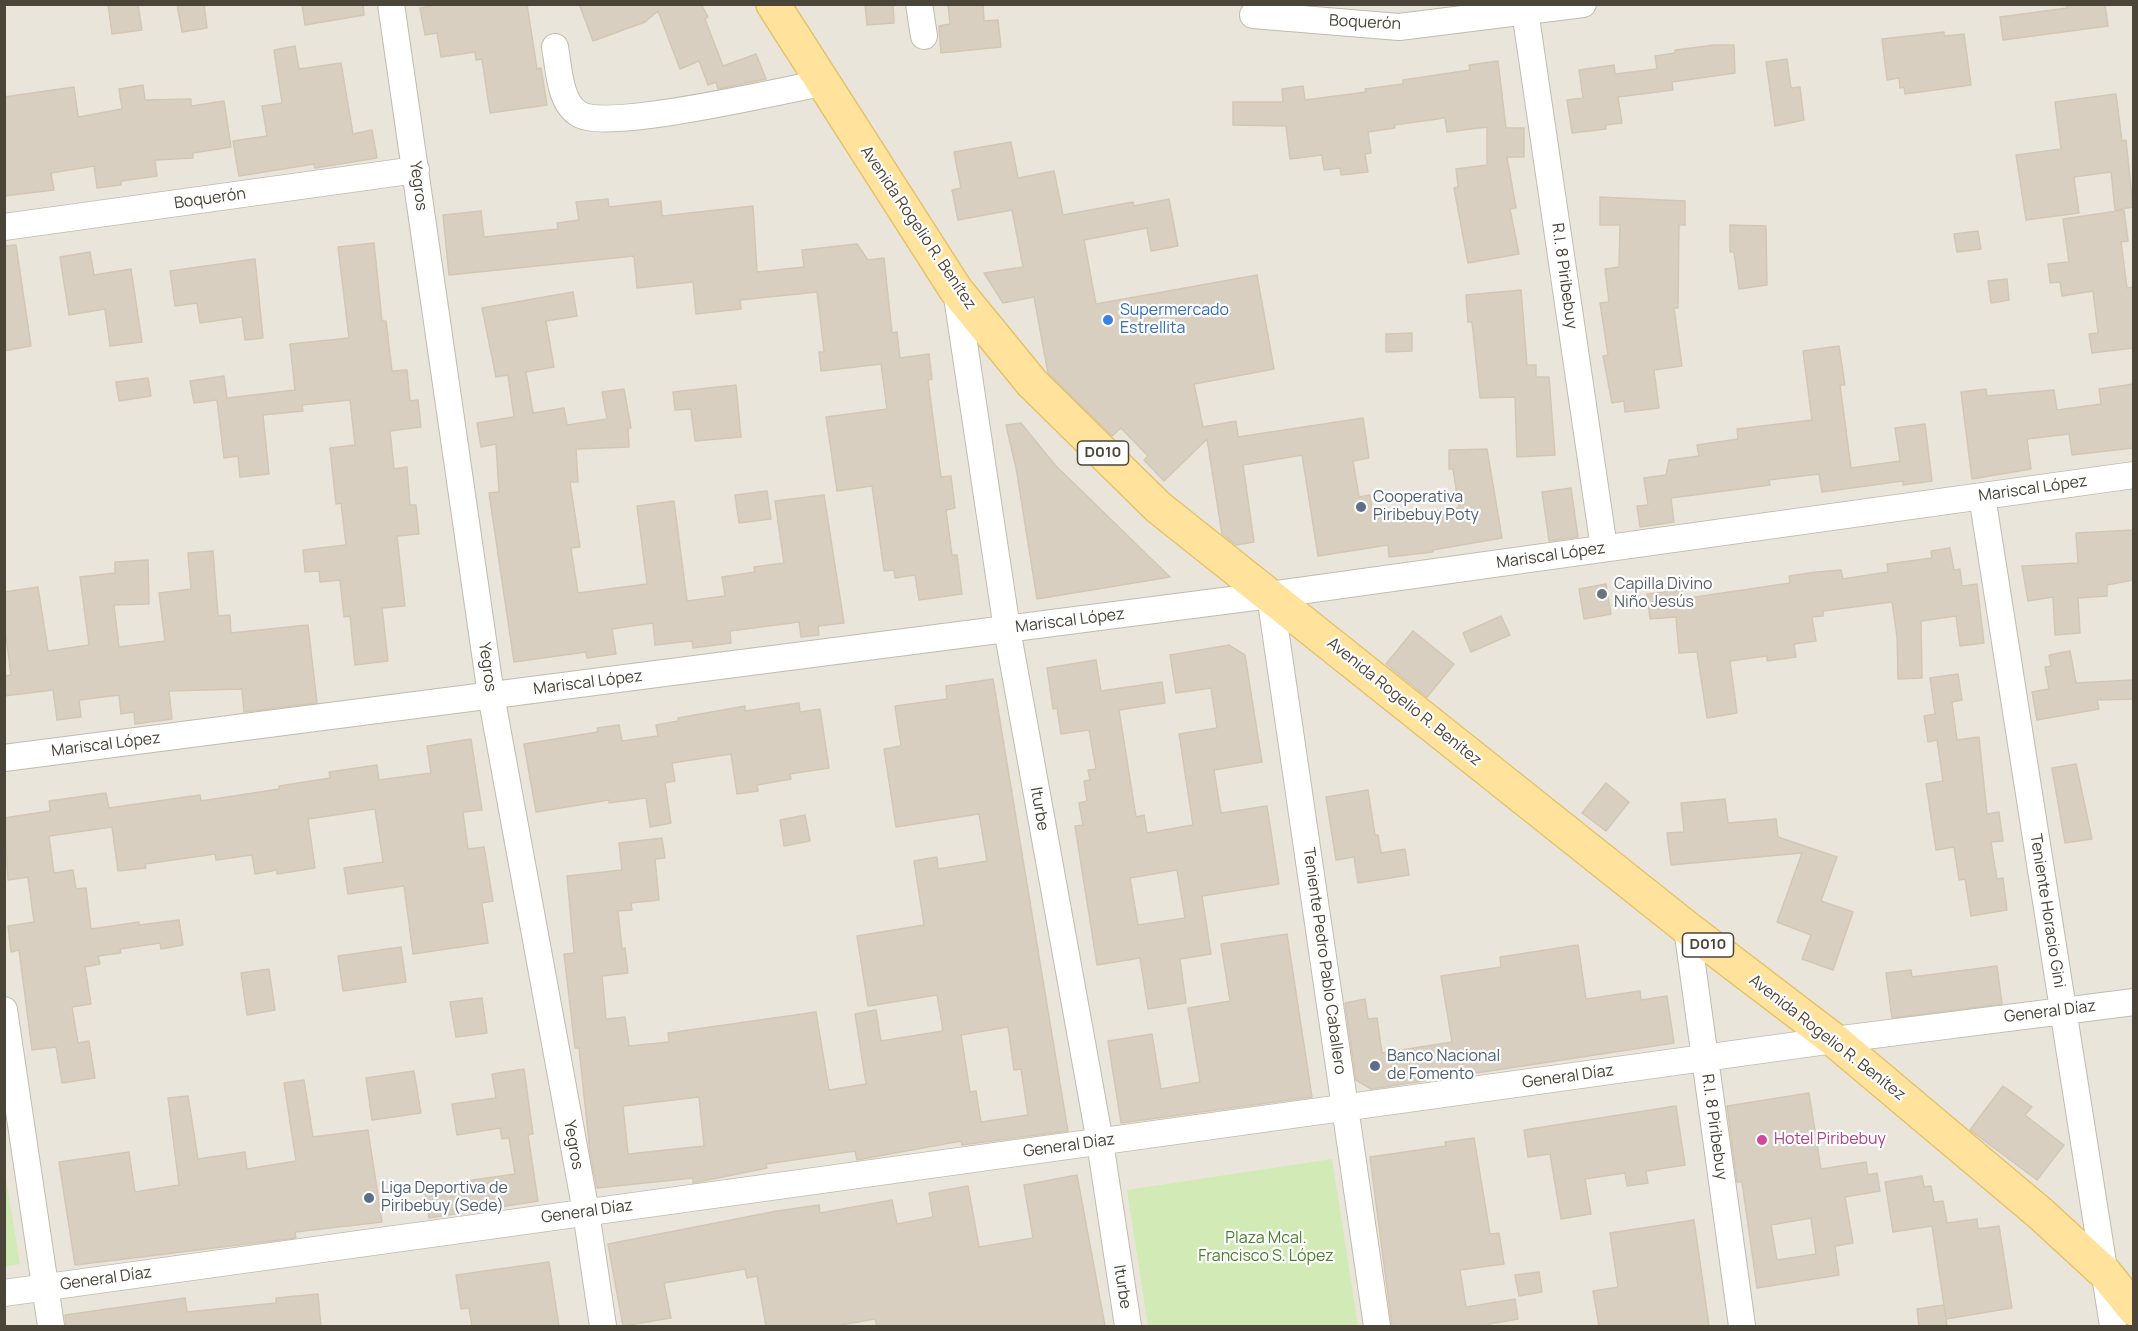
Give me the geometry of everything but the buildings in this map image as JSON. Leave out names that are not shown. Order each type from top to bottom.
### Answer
[{"type":"main road","name":"Avenida Rogelio R. Benítez","points":[[773,4],[956,290],[1032,383],[1150,499],[1687,928],[1834,1040],[2041,1214],[2105,1273],[2133,1309]]},
{"type":"street","name":"Yegros","points":[[391,4],[491,695],[585,1212],[603,1326]]},
{"type":"street","points":[[919,4],[924,36]]},
{"type":"street","name":"Boquerón","points":[[1253,15],[1399,27],[1525,8],[1583,4]]},
{"type":"street","name":"R.I. 8 Piribebuy","points":[[1525,8],[1604,548]]},
{"type":"street","points":[[555,47],[566,101],[580,115],[605,119],[638,117],[823,83]]},
{"type":"street","name":"Boquerón","points":[[4,227],[416,170]]},
{"type":"street","name":"Iturbe","points":[[956,290],[1007,629],[1100,1142],[1128,1326]]},
{"type":"street","name":"Mariscal López","points":[[4,758],[1270,595],[2133,475]]},
{"type":"street","name":"Teniente Horacio Gini","points":[[1982,496],[2113,1326]]},
{"type":"street","name":"Teniente Pedro Pablo Caballero","points":[[1270,595],[1377,1326]]},
{"type":"street","name":"R.I. 8 Piribebuy","points":[[1687,928],[1742,1326]]},
{"type":"street","name":"General Díaz","points":[[4,1293],[1834,1040],[2133,1002]]},
{"type":"street","points":[[4,1011],[51,1326]]},
{"type":"shaded area","points":[[5,5],[2133,5],[2133,1326],[5,1326]]},
{"type":"green space","name":"Plaza Mcal. Francisco S. López","points":[[1332,1159],[1358,1326],[1148,1326],[1127,1190]]},
{"type":"green space","points":[[4,1166],[20,1264],[5,1267],[4,1267]]},
{"type":"place","name":"Supermercado Estrellita","points":[[1108,320]]},
{"type":"place","name":"Cooperativa Piribebuy Poty","points":[[1361,507]]},
{"type":"place","name":"Capilla Divino Niño Jesús","points":[[1602,594]]},
{"type":"place","name":"Banco Nacional de Fomento","points":[[1375,1066]]},
{"type":"place","name":"Hotel Piribebuy","points":[[1762,1140]]},
{"type":"place","name":"Liga Deportiva de Piribebuy (Sede)","points":[[369,1198]]}]
